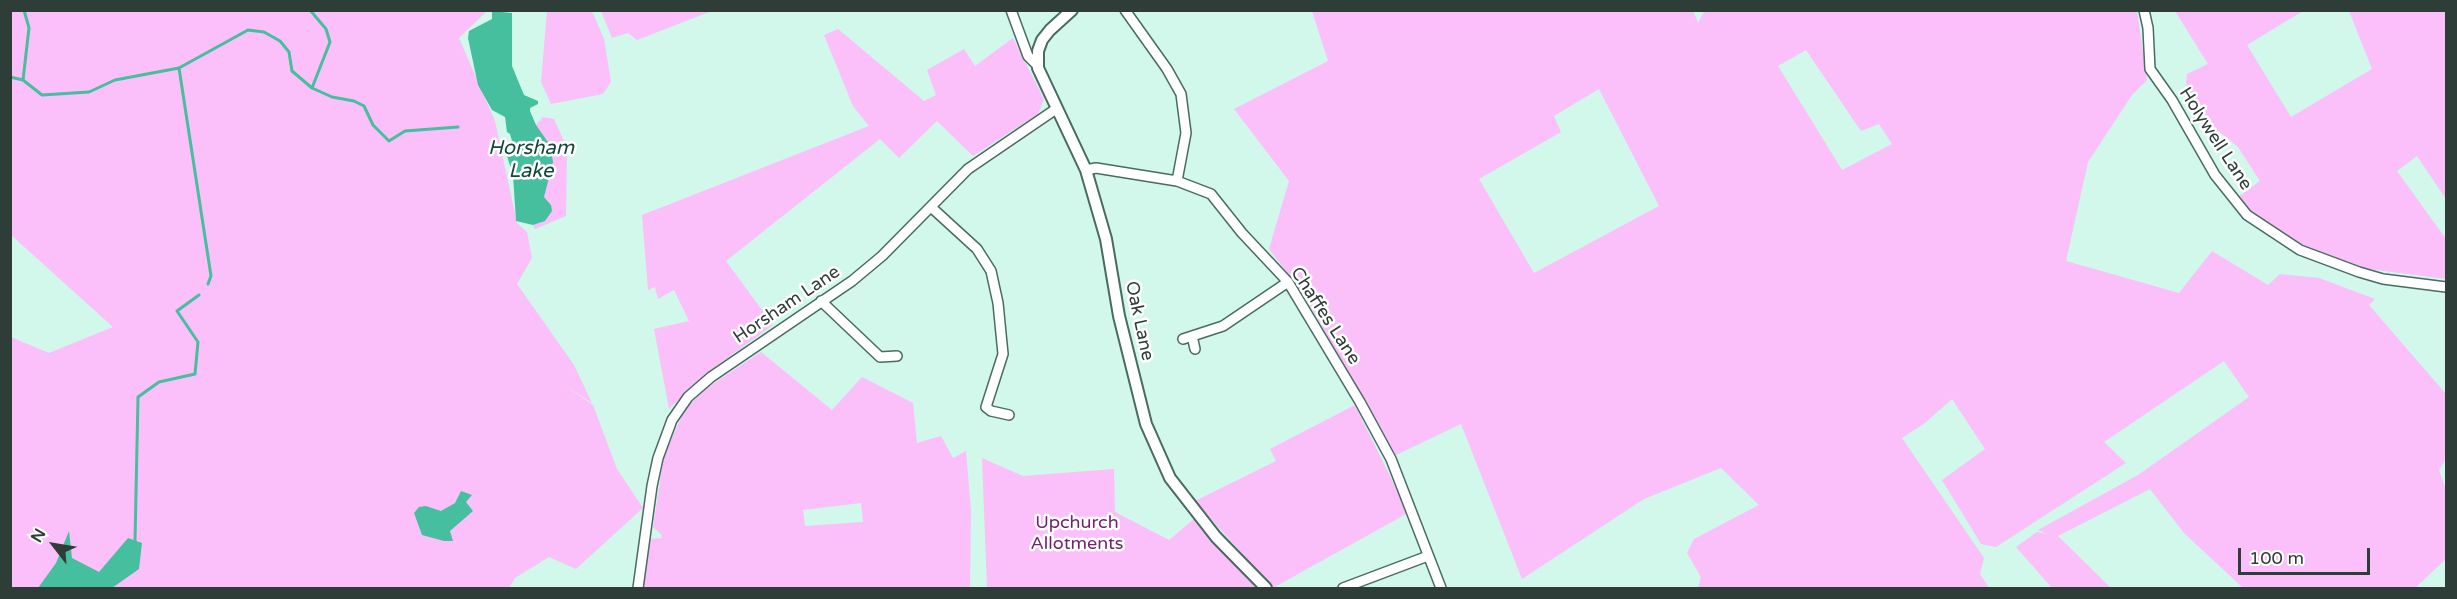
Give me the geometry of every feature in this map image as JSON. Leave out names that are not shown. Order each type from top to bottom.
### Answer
[{"type":"street","points":[[1011,10],[1024,39],[1029,59],[1038,66]]},
{"type":"street","name":"Oak Lane","points":[[1072,10],[1046,33],[1039,45],[1038,66],[1086,170],[1106,238],[1119,316],[1146,424],[1160,460],[1170,478],[1210,530],[1266,588]]},
{"type":"street","points":[[1125,10],[1167,69],[1182,98],[1186,133],[1177,180]]},
{"type":"street","name":"Holywell Lane","points":[[2144,10],[2148,28],[2150,69],[2172,100],[2215,176],[2247,215],[2300,250],[2359,272],[2383,279],[2446,287]]},
{"type":"street","points":[[1024,39],[1039,45]]},
{"type":"street","name":"Horsham Lane","points":[[638,588],[652,486],[662,448],[677,412],[704,381],[868,268],[979,160],[1056,109]]},
{"type":"street","name":"Chaffes Lane","points":[[1086,170],[1102,169],[1177,180],[1211,194],[1242,233],[1288,282],[1360,402],[1391,459],[1441,588]]},
{"type":"street","points":[[931,207],[975,247],[991,271],[998,303],[1004,353],[986,406],[991,411],[1009,415]]},
{"type":"street","points":[[1195,349],[1187,338],[1222,326],[1288,282]]},
{"type":"street","points":[[821,301],[880,357],[897,356]]},
{"type":"street","points":[[1343,588],[1363,585],[1428,556]]},
{"type":"green space","points":[[1693,10],[1698,23],[1705,10],[2137,11],[2147,80],[2132,95],[2088,162],[2066,261],[2179,293],[2212,251],[2268,285],[2280,274],[2319,278],[2375,299],[2369,305],[2446,394],[2446,459],[2439,470],[2446,490],[2446,559],[2415,588],[2243,588],[2184,533],[2150,489],[2058,536],[2111,588],[2052,588],[2016,547],[2037,532],[2047,534],[2038,530],[2138,475],[2249,397],[2224,361],[2104,442],[2126,463],[1996,547],[1981,544],[1942,480],[1985,449],[1952,399],[1925,423],[1902,438],[1984,558],[1980,574],[1989,588],[1698,588],[1701,577],[1687,553],[1694,539],[1759,505],[1721,468],[1644,499],[1522,579],[1461,424],[1394,456],[1305,296],[1269,249],[1289,181],[1234,109],[1328,61],[1312,11]],"holes":[[[1806,50],[1861,131],[1879,124],[1892,144],[1842,170],[1778,66]],[[1599,89],[1659,206],[1534,273],[1479,179],[1561,132],[1554,116]]]},
{"type":"green space","points":[[11,11],[487,11],[459,38],[495,121],[517,223],[527,232],[532,258],[517,284],[574,365],[592,403],[564,385],[593,405],[617,469],[643,508],[576,569],[549,557],[515,578],[509,588],[11,588],[11,337],[49,353],[113,327],[11,235]],"holes":[[[455,503],[450,531],[452,541],[426,506],[441,512]]]},
{"type":"green space","points":[[547,11],[592,11],[604,39],[611,82],[603,94],[551,104],[541,82]]},
{"type":"green space","points":[[601,11],[712,11],[637,40],[628,33],[612,38]]},
{"type":"green space","points":[[2175,11],[2303,11],[2247,45],[2291,117],[2372,69],[2349,11],[2446,11],[2446,199],[2417,156],[2397,171],[2446,239],[2446,279],[2369,269],[2298,245],[2266,225],[2237,198],[2260,181],[2238,147],[2196,113],[2185,99],[2187,74],[2208,64]]},
{"type":"green space","points":[[838,29],[924,101],[936,95],[927,70],[964,49],[975,66],[1013,38],[1044,99],[1038,114],[973,156],[937,121],[899,158],[880,139],[726,261],[773,325],[708,372],[669,409],[654,329],[689,321],[674,290],[658,299],[655,287],[648,290],[642,215],[869,126],[853,106],[824,35]]},
{"type":"green space","points":[[543,117],[554,119],[567,148],[566,216],[535,229],[533,225],[545,221],[551,205],[544,197],[536,125]]},
{"type":"green space","points":[[761,352],[832,410],[862,377],[913,403],[917,443],[941,436],[953,458],[966,451],[971,511],[970,588],[643,588],[649,539],[662,538],[653,527],[664,455],[685,409],[708,387]],"holes":[[[861,503],[863,522],[805,526],[803,510]]]},
{"type":"green space","points":[[1355,405],[1408,513],[1273,588],[1195,501],[1276,461],[1270,449]]},
{"type":"green space","name":"Upchurch Allotments","points":[[982,458],[1023,476],[1114,469],[1115,512],[1169,540],[1195,518],[1260,588],[987,588]]},
{"type":"water","name":"Horsham Lake","points":[[492,11],[512,13],[512,66],[524,95],[538,101],[538,104],[530,108],[530,111],[536,125],[550,145],[553,162],[544,197],[551,205],[552,211],[545,221],[533,225],[516,221],[513,175],[507,156],[513,144],[507,132],[505,117],[492,110],[478,85],[468,38],[469,31],[492,19]]},
{"type":"water","points":[[461,491],[472,495],[466,502],[473,511],[450,531],[453,541],[422,535],[414,513],[419,507],[426,506],[441,511],[455,503]]},
{"type":"water","points":[[69,531],[72,558],[99,572],[128,538],[142,543],[139,569],[112,588],[38,588],[56,563]]},
{"type":"waterway","points":[[24,10],[29,28],[23,80],[42,95],[89,92],[115,80],[179,68],[248,30],[264,32],[280,41],[289,52],[292,71],[312,88],[332,97],[354,101],[364,106],[373,125],[389,141],[405,131],[458,127]]},
{"type":"waterway","points":[[310,10],[326,29],[330,42],[312,88]]},
{"type":"waterway","points":[[179,68],[211,276],[208,284]]},
{"type":"waterway","points":[[10,77],[23,80]]},
{"type":"waterway","points":[[135,541],[138,397],[159,382],[195,374],[198,342],[177,311],[199,295]]}]
